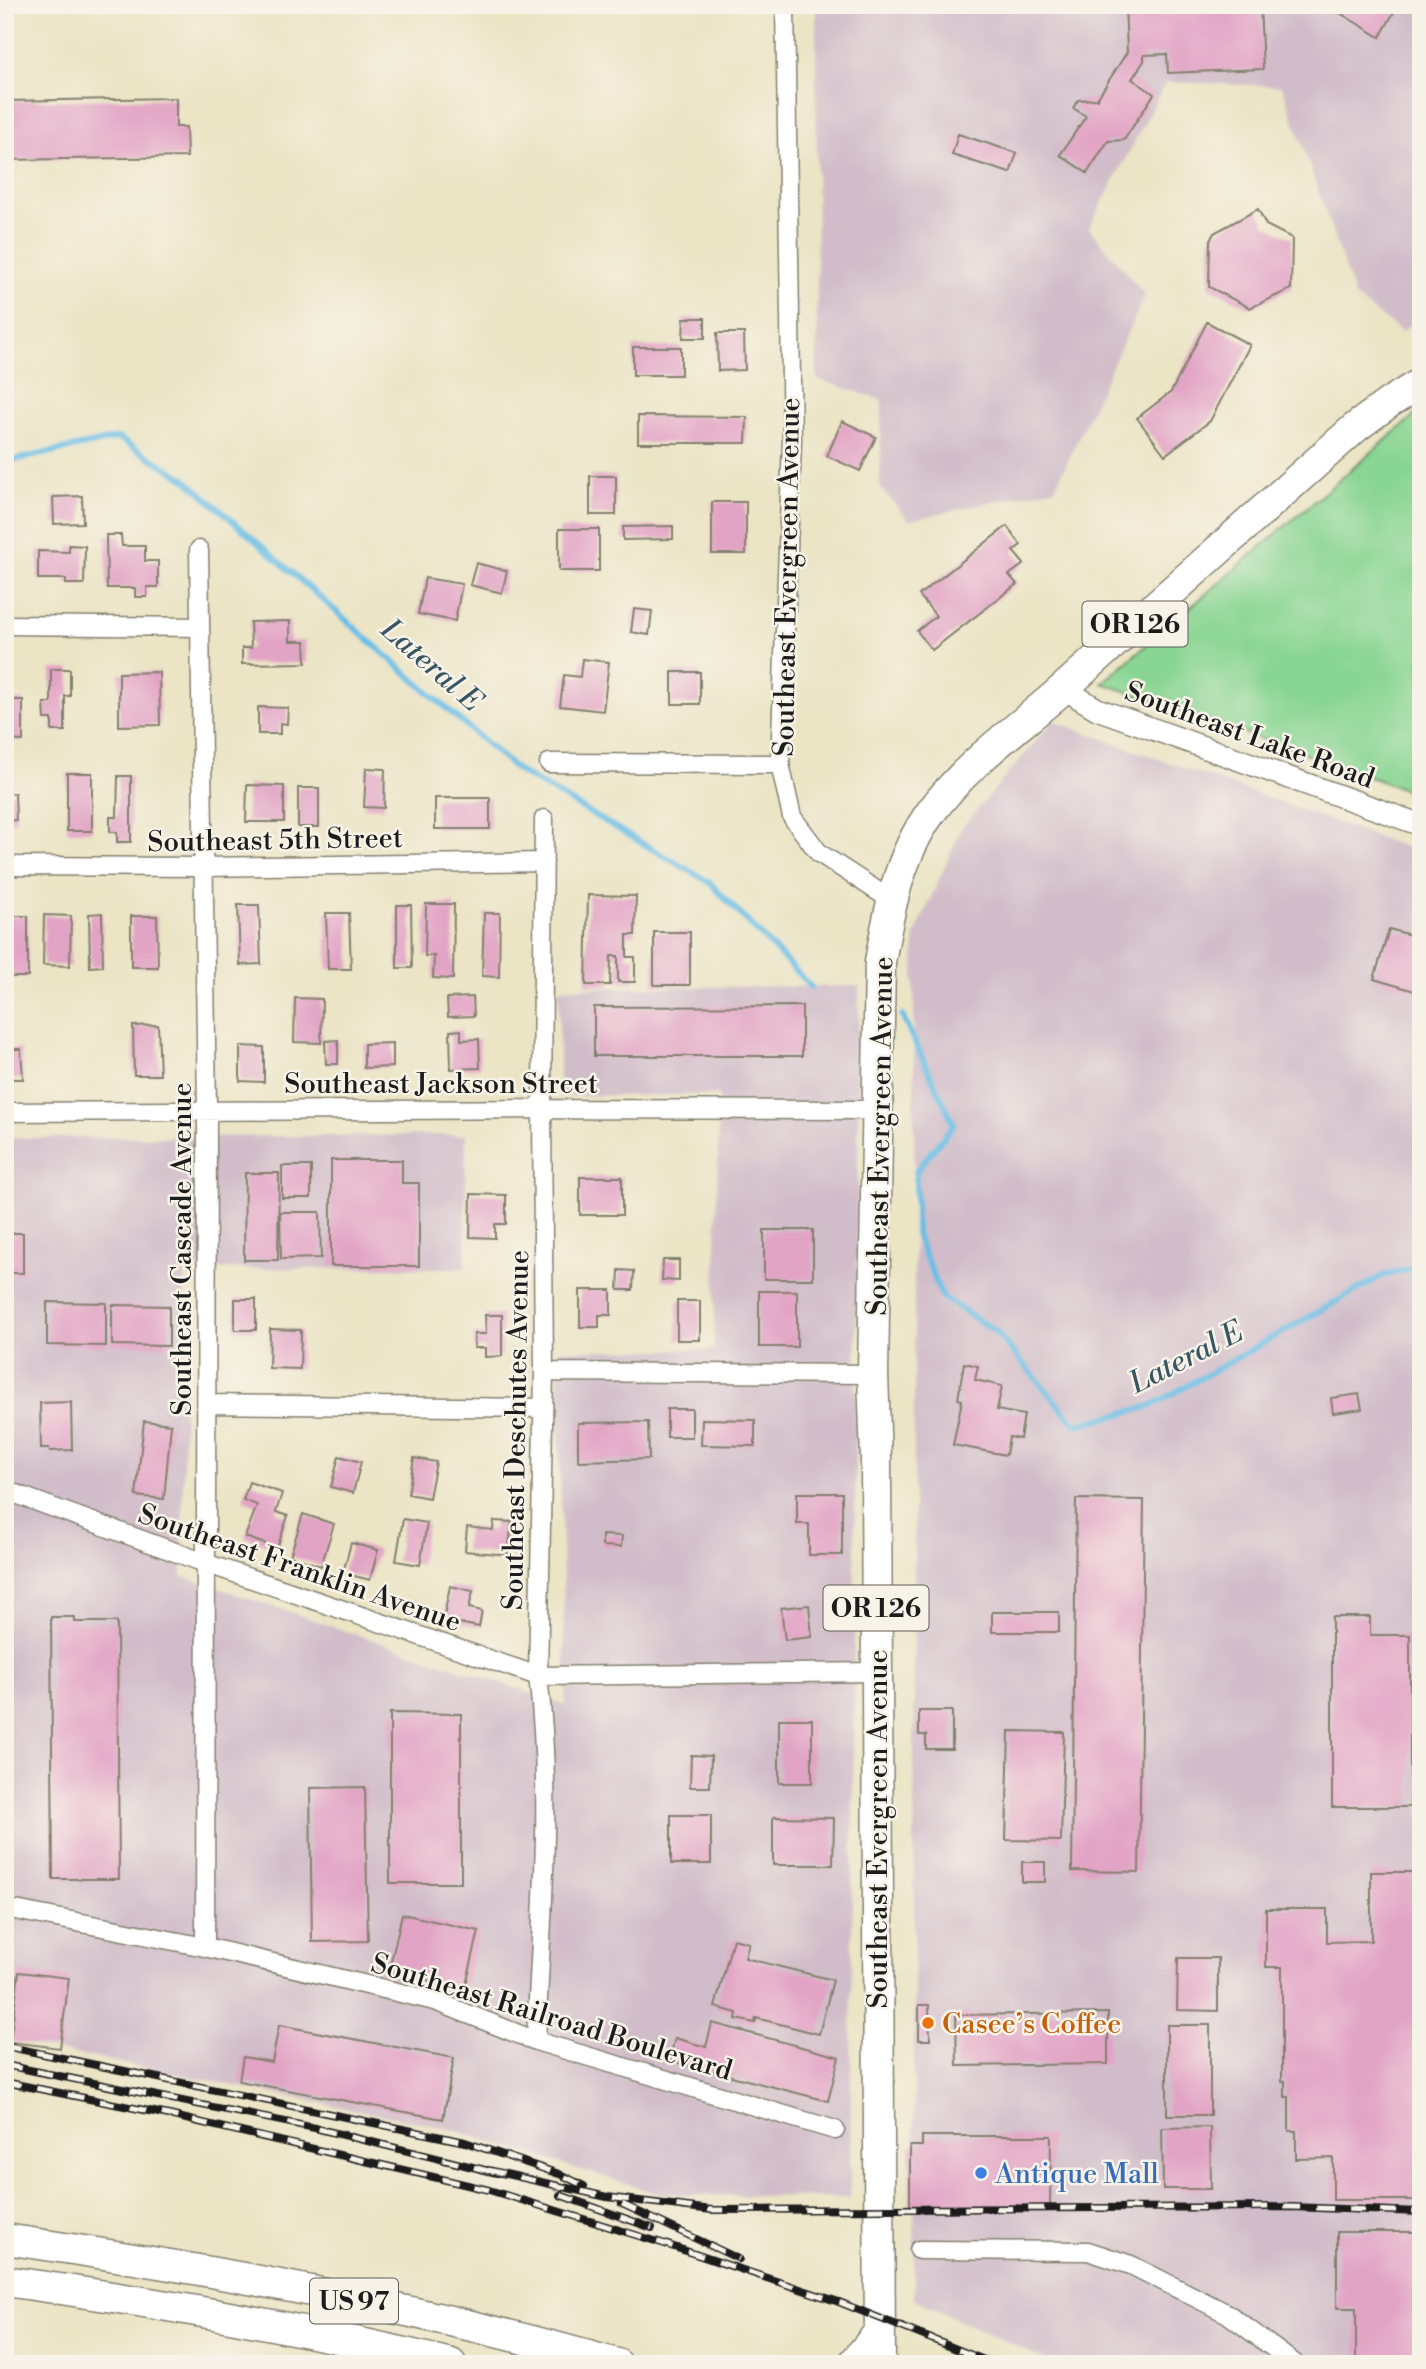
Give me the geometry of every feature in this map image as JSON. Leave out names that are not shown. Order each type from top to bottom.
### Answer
[{"type":"highway","name":"OR 126","points":[[891,900],[912,843],[930,813],[962,775],[1356,427],[1421,383]]},
{"type":"highway","name":"Southeast Evergreen Avenue","points":[[880,2324],[876,1459],[873,1374],[880,962],[891,900]]},
{"type":"highway","name":"US 97","points":[[5,2239],[280,2285],[438,2319],[617,2364]]},
{"type":"highway","name":"US 97","points":[[5,2281],[272,2325],[452,2364]]},
{"type":"highway","name":"OR 126","points":[[880,2324],[880,2364]]},
{"type":"highway","points":[[853,2364],[880,2324]]},
{"type":"street","name":"Southeast Evergreen Avenue","points":[[785,5],[792,441],[780,764],[792,817],[820,853],[891,900]]},
{"type":"street","name":"Southeast Cascade Avenue","points":[[199,550],[207,1111],[205,1947]]},
{"type":"street","points":[[5,625],[200,627]]},
{"type":"street","name":"Southeast Lake Road","points":[[1063,688],[1097,709],[1421,825]]},
{"type":"street","points":[[549,763],[780,764]]},
{"type":"street","name":"Southeast Deschutes Avenue","points":[[536,2041],[544,1826],[542,1712],[538,1676],[544,1371],[544,820]]},
{"type":"street","name":"Southeast 5th Street","points":[[5,866],[203,867],[544,862]]},
{"type":"street","name":"Southeast Jackson Street","points":[[5,1112],[542,1109],[877,1111]]},
{"type":"street","points":[[544,1371],[873,1374]]},
{"type":"street","points":[[208,1404],[543,1408]]},
{"type":"street","name":"Southeast Franklin Avenue","points":[[5,1490],[205,1563],[538,1676],[876,1672]]},
{"type":"street","name":"Southeast Railroad Boulevard","points":[[5,1908],[205,1947],[435,2001],[536,2041],[835,2130]]},
{"type":"street","points":[[919,2250],[1088,2251],[1132,2265],[1228,2314],[1295,2364]]},
{"type":"shaded area","points":[[816,5],[1421,5],[1421,314],[1402,332],[1355,297],[1282,86],[1166,82],[1089,228],[1145,295],[1055,488],[909,520],[880,488],[882,400],[817,379]]},
{"type":"shaded area","points":[[1053,721],[1421,853],[1421,2364],[1053,2364],[914,2299],[914,937],[961,829]]},
{"type":"shaded area","points":[[859,986],[850,2198],[659,2194],[447,2128],[5,2040],[5,1138],[466,1135],[465,1268],[185,1269],[182,1576],[566,1705],[557,1350],[714,1350],[719,1095],[559,1096],[559,988]]},
{"type":"green space","points":[[1421,410],[1421,795],[1102,683]]},
{"type":"building","points":[[1125,5],[1260,5],[1263,69],[1168,73],[1167,54],[1144,55],[1144,61],[1132,79],[1154,94],[1124,140],[1108,141],[1087,173],[1060,155],[1086,116],[1073,108],[1078,100],[1097,99],[1127,52]]},
{"type":"building","points":[[1338,5],[1398,5],[1380,37],[1335,10]]},
{"type":"building","points":[[176,98],[176,127],[186,127],[187,157],[5,160],[5,101]]},
{"type":"building","points":[[958,134],[1017,153],[1010,173],[952,155]]},
{"type":"building","points":[[1258,209],[1266,225],[1292,238],[1291,289],[1250,308],[1209,287],[1210,241],[1214,233]]},
{"type":"building","points":[[684,318],[705,318],[705,338],[683,338]]},
{"type":"building","points":[[1207,322],[1250,345],[1210,421],[1165,455],[1137,418],[1171,392]]},
{"type":"building","points":[[717,333],[744,333],[745,370],[718,371]]},
{"type":"building","points":[[633,347],[681,347],[681,375],[633,375]]},
{"type":"building","points":[[638,416],[747,417],[746,443],[638,443]]},
{"type":"building","points":[[842,421],[876,437],[860,471],[827,456]]},
{"type":"building","points":[[590,476],[616,476],[616,515],[590,515]]},
{"type":"building","points":[[82,496],[83,523],[54,524],[53,497]]},
{"type":"building","points":[[712,502],[746,502],[746,554],[712,554]]},
{"type":"building","points":[[673,526],[673,539],[623,540],[623,527]]},
{"type":"building","points":[[1007,526],[1021,545],[1013,551],[1024,564],[1009,575],[1017,584],[932,650],[917,631],[936,616],[919,595]]},
{"type":"building","points":[[559,529],[599,529],[599,571],[559,571]]},
{"type":"building","points":[[106,535],[121,535],[122,546],[145,546],[145,561],[158,561],[158,587],[147,587],[147,597],[135,597],[135,588],[107,588]]},
{"type":"building","points":[[69,545],[85,546],[84,584],[66,584],[66,579],[38,579],[38,551],[69,552]]},
{"type":"building","points":[[476,563],[507,571],[502,593],[470,585]]},
{"type":"building","points":[[425,578],[462,584],[455,621],[418,614]]},
{"type":"building","points":[[634,609],[652,611],[649,635],[631,632]]},
{"type":"building","points":[[290,621],[290,641],[305,641],[306,663],[242,664],[242,648],[251,648],[250,622]]},
{"type":"building","points":[[582,659],[609,662],[603,711],[560,706],[564,675],[580,677]]},
{"type":"building","points":[[51,669],[70,669],[70,696],[65,696],[65,731],[52,731],[52,719],[45,719],[44,703],[51,703]]},
{"type":"building","points":[[159,672],[160,725],[119,726],[119,673]]},
{"type":"building","points":[[672,672],[700,672],[700,704],[672,704]]},
{"type":"building","points":[[5,700],[23,700],[23,741],[5,740]]},
{"type":"building","points":[[258,707],[288,708],[287,724],[280,723],[280,734],[258,734]]},
{"type":"building","points":[[366,768],[385,769],[384,808],[364,807]]},
{"type":"building","points":[[67,773],[92,773],[92,831],[67,831]]},
{"type":"building","points":[[118,776],[131,776],[131,842],[117,842],[117,832],[110,832],[110,817],[117,817]]},
{"type":"building","points":[[247,785],[284,786],[284,822],[246,822]]},
{"type":"building","points":[[298,788],[319,788],[319,827],[298,827]]},
{"type":"building","points":[[15,793],[16,820],[5,821],[5,794]]},
{"type":"building","points":[[435,798],[490,798],[490,829],[435,829]]},
{"type":"building","points":[[588,895],[636,896],[635,935],[627,935],[627,957],[635,957],[635,982],[618,982],[618,956],[611,956],[610,985],[586,985]]},
{"type":"building","points":[[426,904],[454,904],[453,979],[433,978],[434,956],[425,956]]},
{"type":"building","points":[[238,905],[259,905],[261,964],[240,965]]},
{"type":"building","points":[[397,905],[411,905],[412,968],[397,968]]},
{"type":"building","points":[[102,913],[103,966],[90,967],[89,914]]},
{"type":"building","points":[[326,913],[349,913],[351,969],[328,969]]},
{"type":"building","points":[[484,913],[500,913],[499,977],[482,976]]},
{"type":"building","points":[[44,915],[71,916],[70,966],[43,965]]},
{"type":"building","points":[[5,916],[28,916],[28,977],[5,977]]},
{"type":"building","points":[[131,916],[157,916],[158,967],[131,967]]},
{"type":"building","points":[[1389,929],[1421,938],[1421,993],[1374,979]]},
{"type":"building","points":[[654,932],[690,932],[690,985],[654,985]]},
{"type":"building","points":[[473,997],[474,1016],[448,1017],[447,998]]},
{"type":"building","points":[[295,998],[322,999],[321,1043],[294,1042]]},
{"type":"building","points":[[802,1006],[802,1056],[594,1056],[594,1007]]},
{"type":"building","points":[[158,1025],[160,1075],[134,1075],[133,1026]]},
{"type":"building","points":[[461,1030],[461,1040],[479,1039],[480,1068],[451,1069],[450,1031]]},
{"type":"building","points":[[338,1040],[338,1064],[326,1064],[325,1041]]},
{"type":"building","points":[[393,1043],[393,1067],[364,1068],[364,1044]]},
{"type":"building","points":[[240,1046],[264,1047],[264,1082],[240,1081]]},
{"type":"building","points":[[5,1049],[21,1049],[23,1079],[5,1079]]},
{"type":"building","points":[[331,1160],[402,1160],[402,1183],[419,1183],[419,1266],[331,1266]]},
{"type":"building","points":[[282,1166],[311,1166],[311,1198],[282,1198]]},
{"type":"building","points":[[245,1173],[279,1173],[278,1260],[244,1260]]},
{"type":"building","points":[[580,1177],[622,1177],[622,1215],[580,1215]]},
{"type":"building","points":[[471,1194],[506,1195],[506,1224],[495,1224],[495,1238],[470,1237]]},
{"type":"building","points":[[280,1212],[320,1212],[321,1258],[281,1259]]},
{"type":"building","points":[[764,1230],[813,1230],[813,1279],[764,1279]]},
{"type":"building","points":[[5,1233],[23,1233],[23,1273],[5,1273]]},
{"type":"building","points":[[663,1260],[679,1260],[679,1281],[662,1280]]},
{"type":"building","points":[[619,1270],[634,1271],[633,1290],[618,1290]]},
{"type":"building","points":[[580,1290],[611,1290],[611,1315],[599,1315],[599,1327],[580,1327]]},
{"type":"building","points":[[759,1291],[797,1291],[797,1347],[759,1347]]},
{"type":"building","points":[[235,1299],[256,1299],[256,1330],[235,1330]]},
{"type":"building","points":[[677,1301],[700,1301],[700,1340],[677,1340]]},
{"type":"building","points":[[47,1302],[106,1303],[106,1346],[47,1345]]},
{"type":"building","points":[[112,1305],[169,1306],[169,1346],[112,1345]]},
{"type":"building","points":[[485,1315],[502,1315],[502,1356],[485,1357],[485,1348],[474,1348],[474,1334],[486,1334]]},
{"type":"building","points":[[270,1329],[301,1330],[300,1369],[269,1368]]},
{"type":"building","points":[[964,1363],[978,1366],[975,1380],[1002,1386],[997,1410],[1024,1415],[1020,1439],[1009,1437],[1006,1455],[953,1445],[962,1400],[958,1399]]},
{"type":"building","points":[[1359,1394],[1362,1409],[1333,1413],[1331,1398]]},
{"type":"building","points":[[71,1402],[72,1450],[50,1451],[49,1448],[41,1448],[40,1403]]},
{"type":"building","points":[[667,1409],[692,1409],[692,1437],[667,1437]]},
{"type":"building","points":[[702,1419],[755,1420],[755,1446],[701,1445]]},
{"type":"building","points":[[144,1421],[171,1424],[164,1499],[136,1496]]},
{"type":"building","points":[[648,1422],[649,1459],[578,1461],[578,1423]]},
{"type":"building","points":[[339,1456],[361,1462],[353,1493],[331,1487]]},
{"type":"building","points":[[414,1458],[436,1462],[429,1498],[408,1494]]},
{"type":"building","points":[[249,1482],[282,1493],[276,1512],[288,1516],[277,1548],[245,1537],[257,1505],[243,1500]]},
{"type":"building","points":[[797,1493],[842,1493],[842,1555],[809,1555],[809,1524],[797,1524]]},
{"type":"building","points":[[1076,1499],[1144,1500],[1139,1872],[1072,1871]]},
{"type":"building","points":[[303,1514],[334,1524],[321,1566],[290,1556]]},
{"type":"building","points":[[403,1519],[427,1523],[420,1565],[396,1561]]},
{"type":"building","points":[[494,1521],[512,1522],[508,1555],[465,1551],[467,1527],[493,1530]]},
{"type":"building","points":[[602,1535],[622,1536],[621,1547],[602,1546]]},
{"type":"building","points":[[351,1543],[378,1550],[370,1580],[343,1573]]},
{"type":"building","points":[[450,1586],[473,1591],[469,1608],[482,1611],[479,1627],[443,1620]]},
{"type":"building","points":[[809,1605],[812,1637],[785,1640],[781,1608]]},
{"type":"building","points":[[992,1612],[1059,1612],[1059,1632],[992,1632]]},
{"type":"building","points":[[51,1617],[75,1617],[75,1622],[117,1622],[119,1879],[53,1879]]},
{"type":"building","points":[[1332,1617],[1370,1617],[1370,1635],[1410,1635],[1410,1807],[1332,1807]]},
{"type":"building","points":[[919,1711],[952,1711],[952,1749],[926,1749],[926,1735],[919,1735]]},
{"type":"building","points":[[390,1713],[461,1714],[461,1883],[390,1883]]},
{"type":"building","points":[[779,1719],[812,1719],[812,1783],[779,1783]]},
{"type":"building","points":[[1009,1731],[1064,1732],[1061,1841],[1006,1840]]},
{"type":"building","points":[[691,1755],[711,1756],[710,1787],[690,1787]]},
{"type":"building","points":[[365,1787],[368,1941],[312,1942],[310,1788]]},
{"type":"building","points":[[671,1815],[711,1815],[711,1864],[671,1864]]},
{"type":"building","points":[[773,1817],[834,1818],[833,1865],[773,1865]]},
{"type":"building","points":[[1022,1862],[1045,1862],[1045,1882],[1022,1882]]},
{"type":"building","points":[[1371,1872],[1421,1872],[1421,2200],[1333,2200],[1333,2158],[1296,2159],[1296,2131],[1289,2131],[1289,2097],[1285,2097],[1285,2081],[1282,2081],[1282,1967],[1266,1967],[1266,1909],[1327,1909],[1327,1942],[1371,1941]]},
{"type":"building","points":[[402,1914],[479,1931],[465,1989],[389,1971]]},
{"type":"building","points":[[733,1939],[749,1943],[745,1958],[833,1980],[819,2034],[756,2018],[755,2023],[736,2019],[737,2013],[715,2007]]},
{"type":"building","points":[[1178,1958],[1218,1958],[1218,2011],[1177,2010]]},
{"type":"building","points":[[19,1972],[69,1978],[60,2048],[10,2042]]},
{"type":"building","points":[[919,2005],[929,2005],[930,2040],[919,2040]]},
{"type":"building","points":[[1108,2013],[1108,2064],[957,2066],[956,2015]]},
{"type":"building","points":[[712,2023],[839,2057],[828,2101],[669,2060],[675,2038],[706,2047]]},
{"type":"building","points":[[279,2025],[454,2058],[443,2119],[239,2081],[243,2057],[272,2062]]},
{"type":"building","points":[[1167,2025],[1210,2025],[1210,2115],[1167,2115]]},
{"type":"building","points":[[1210,2127],[1211,2189],[1163,2189],[1162,2128]]},
{"type":"building","points":[[922,2136],[1051,2136],[1050,2207],[910,2207],[910,2146],[922,2146]]},
{"type":"building","points":[[1337,2232],[1421,2232],[1421,2364],[1356,2364],[1356,2308],[1337,2308]]},
{"type":"waterway","name":"Lateral E","points":[[5,462],[118,438],[184,478],[518,771],[709,882],[811,987]]},
{"type":"waterway","name":"Lateral E","points":[[902,1016],[954,1124],[916,1171],[916,1234],[942,1297],[995,1331],[1076,1425],[1151,1406],[1382,1276],[1421,1266]]},
{"type":"railway","points":[[5,2046],[465,2142],[562,2175],[584,2186]]},
{"type":"railway","points":[[5,2065],[315,2128],[497,2173]]},
{"type":"railway","points":[[5,2082],[169,2115],[489,2190],[665,2244],[839,2302],[994,2364]]},
{"type":"railway","points":[[488,2170],[607,2197],[712,2210],[1291,2207],[1421,2212]]},
{"type":"railway","points":[[560,2195],[652,2228]]},
{"type":"railway","points":[[622,2204],[739,2259]]},
{"type":"place","name":"Casee’s Coffee","points":[[928,2023]]},
{"type":"place","name":"Antique Mall","points":[[981,2173]]}]
